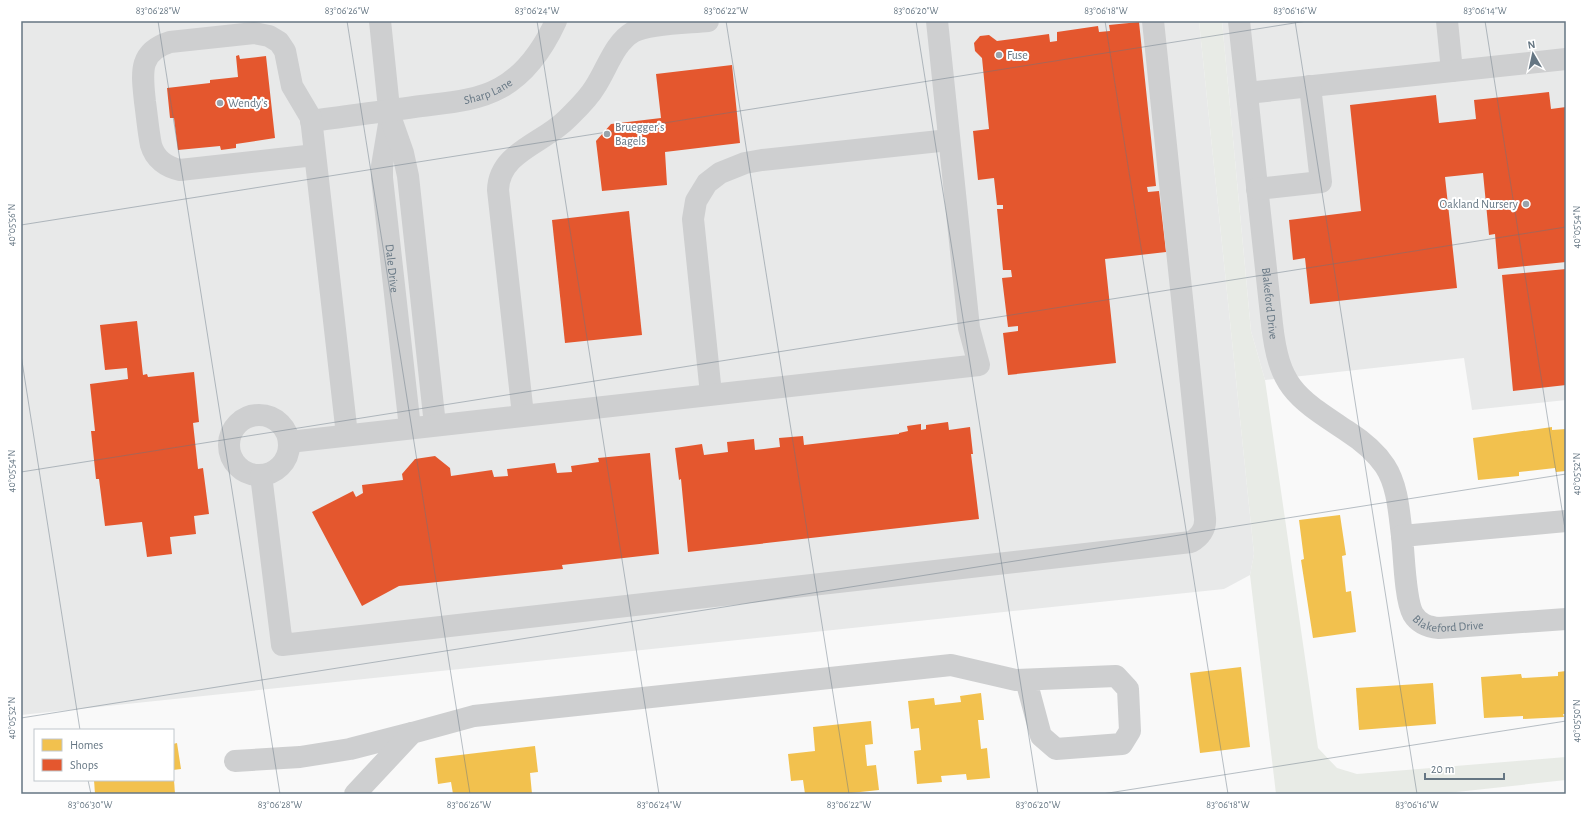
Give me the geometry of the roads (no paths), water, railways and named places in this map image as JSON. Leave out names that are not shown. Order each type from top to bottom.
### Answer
[{"type":"street","name":"Dale Drive","points":[[380,21],[390,122],[382,166],[382,178],[410,428]]},
{"type":"street","name":"Sharp Lane","points":[[311,121],[462,100],[486,94],[515,78],[537,54],[547,40],[556,21]]},
{"type":"street","points":[[523,415],[498,190],[499,180],[503,169],[516,155],[564,122],[586,100],[618,47],[628,35],[642,29],[708,21]]},
{"type":"street","points":[[289,442],[979,365],[969,328],[937,21]]},
{"type":"street","points":[[262,474],[282,645],[1191,542],[1200,536],[1206,522],[1153,21]]},
{"type":"street","name":"Blakeford Drive","points":[[1239,21],[1273,335],[1278,364],[1290,386],[1308,405],[1362,442],[1385,466],[1396,494],[1409,604],[1415,617],[1426,626],[1439,628],[1566,619]]},
{"type":"street","points":[[1447,21],[1452,71]]},
{"type":"street","points":[[315,156],[185,169],[170,167],[157,158],[150,145],[143,78],[145,61],[155,48],[170,42],[254,33],[269,36],[279,42],[285,50],[292,86],[309,113],[311,121],[347,435]]},
{"type":"street","points":[[1247,93],[1566,59]]},
{"type":"street","points":[[1257,189],[1321,182],[1310,86]]},
{"type":"street","name":"Dale Drive","points":[[389,110],[405,161],[408,176],[435,425]]},
{"type":"street","points":[[711,394],[694,219],[696,201],[707,183],[726,170],[762,160],[949,140]]},
{"type":"street","points":[[252,416],[266,416],[274,419],[282,425],[289,442],[288,452],[284,462],[277,469],[262,474],[247,472],[238,466],[232,457],[229,443],[236,426],[243,419],[252,416]]},
{"type":"street","points":[[1402,536],[1566,521]]},
{"type":"street","points":[[235,761],[307,756],[350,749],[474,716],[951,665],[1016,680],[1116,676],[1128,689],[1130,731],[1122,744],[1056,749],[1041,736],[1026,680]]},
{"type":"street","points":[[354,794],[412,733]]},
{"type":"place","name":"Fuse","points":[[999,55]]},
{"type":"place","name":"Wendy's","points":[[220,103]]},
{"type":"place","name":"Bruegger's Bagels","points":[[607,134]]},
{"type":"place","name":"Oakland Nursery","points":[[1526,204]]}]
